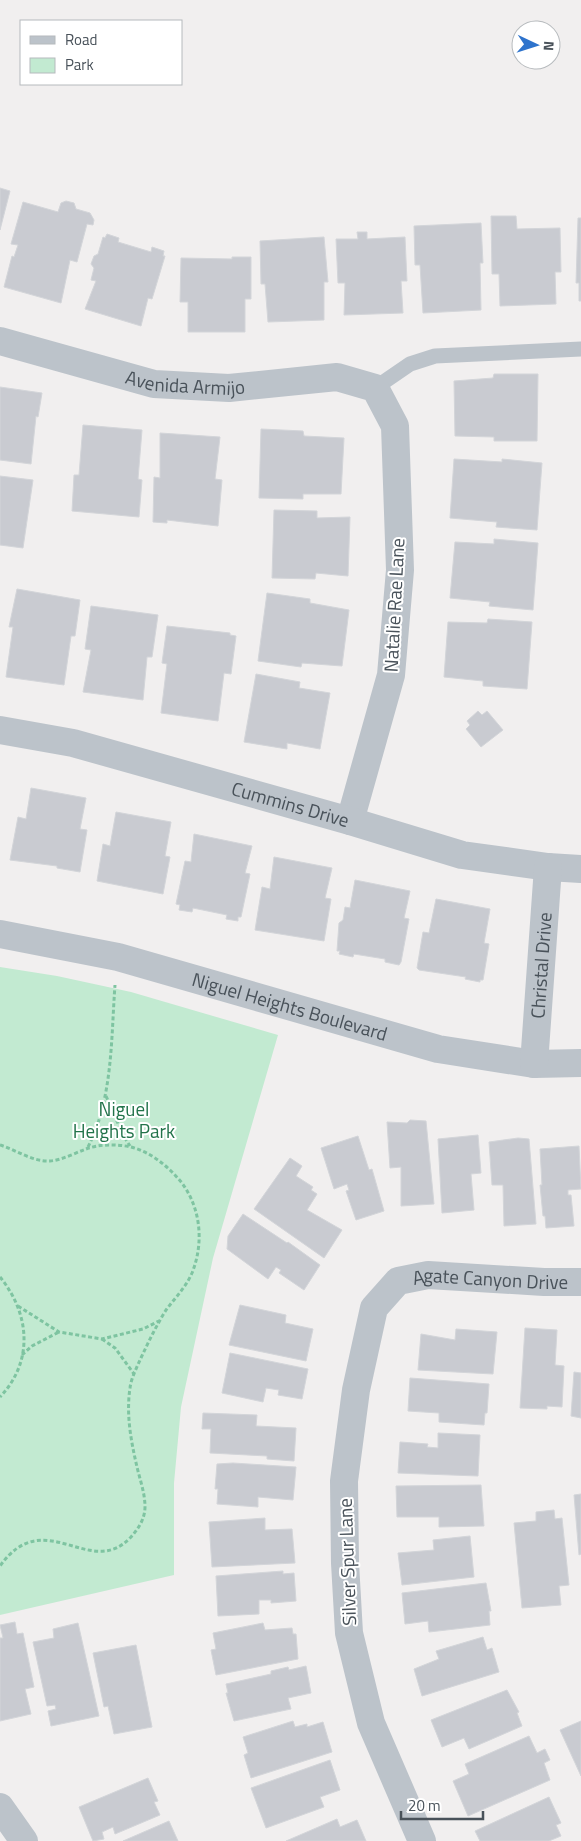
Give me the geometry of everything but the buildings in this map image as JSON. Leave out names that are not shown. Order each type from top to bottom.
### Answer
[{"type":"street","name":"Avenida Armijo","points":[[0,341],[154,384],[229,388],[337,378],[375,388]]},
{"type":"street","name":"Natalie Rae Lane","points":[[350,821],[391,675],[400,570],[395,426],[375,388]]},
{"type":"street","name":"Cummins Drive","points":[[0,730],[73,743],[350,821],[462,855],[548,867],[581,869]]},
{"type":"street","name":"Christal Drive","points":[[534,1064],[548,867]]},
{"type":"street","name":"Niguel Heights Boulevard","points":[[0,934],[118,957],[438,1049],[534,1064],[581,1063]]},
{"type":"street","name":"Agate Canyon Drive","points":[[398,1281],[428,1275],[544,1282],[581,1282]]},
{"type":"street","name":"Silver Spur Lane","points":[[398,1281],[374,1308],[356,1390],[344,1481],[345,1563],[350,1633],[371,1723],[422,1841]]},
{"type":"street","points":[[0,1807],[24,1841]]},
{"type":"lane","points":[[375,388],[410,364],[435,356],[581,349]]},
{"type":"path","points":[[88,1148],[96,1132],[106,1095],[118,957]]},
{"type":"path","points":[[106,1095],[130,1147]]},
{"type":"path","points":[[0,1145],[34,1158],[50,1161],[88,1148],[109,1145],[130,1147],[162,1162],[176,1175],[187,1190],[196,1211],[200,1233],[192,1272],[151,1336],[130,1386],[128,1412],[131,1438],[144,1493],[145,1509],[141,1524],[130,1538],[114,1549],[97,1553],[59,1540],[43,1539],[25,1544],[9,1553],[0,1566]]},
{"type":"path","points":[[0,1277],[18,1306],[24,1338],[22,1356],[14,1375],[0,1397]]},
{"type":"path","points":[[18,1306],[59,1332],[102,1339],[143,1329],[160,1321]]},
{"type":"path","points":[[22,1356],[32,1346],[59,1332]]},
{"type":"path","points":[[102,1339],[115,1348],[134,1374]]},
{"type":"green space","name":"Niguel Heights Park","points":[[0,967],[57,976],[131,992],[278,1035],[213,1258],[181,1407],[174,1483],[174,1575],[0,1615]]}]
